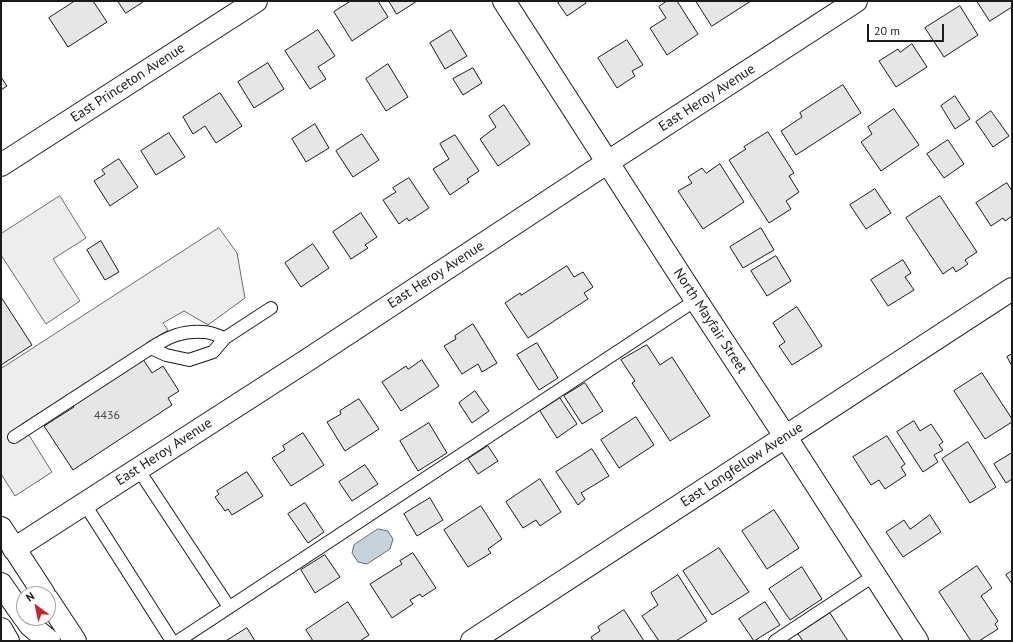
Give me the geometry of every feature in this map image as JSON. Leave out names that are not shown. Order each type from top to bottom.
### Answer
[{"type":"street","name":"East Princeton Avenue","points":[[1,165],[256,1]]},
{"type":"street","name":"North Mayfair Street","points":[[504,1],[917,641]]},
{"type":"street","name":"East Heroy Avenue","points":[[14,549],[306,361],[856,1]]},
{"type":"street","name":"East Longfellow Avenue","points":[[472,641],[1012,288]]},
{"type":"street","points":[[1,528],[39,586]]},
{"type":"street","points":[[1,584],[16,606]]},
{"type":"street","points":[[56,612],[75,641]]},
{"type":"street","points":[[31,626],[49,641]]},
{"type":"street","points":[[1,629],[8,641]]},
{"type":"lane","points":[[178,641],[696,300]]},
{"type":"lane","points":[[151,348],[166,355],[189,360],[213,352],[225,338],[271,308]]},
{"type":"lane","points":[[14,437],[164,339],[183,332],[205,332],[225,338]]},
{"type":"lane","points":[[138,469],[229,607]]},
{"type":"lane","points":[[84,503],[172,641]]},
{"type":"lane","points":[[774,641],[875,575]]},
{"type":"shaded area","points":[[60,196],[86,238],[53,259],[80,301],[46,324],[1,255],[1,234]]},
{"type":"shaded area","points":[[219,228],[237,253],[245,298],[208,325],[184,311],[163,323],[168,330],[22,424],[52,472],[15,496],[1,474],[1,369]]},
{"type":"shaded area","points":[[378,529],[388,531],[393,539],[390,549],[367,564],[358,562],[352,553],[354,545]]},
{"type":"building","points":[[75,1],[93,1],[107,22],[68,47],[49,18]]},
{"type":"building","points":[[118,1],[142,1],[143,2],[126,13]]},
{"type":"building","points":[[351,1],[378,1],[388,17],[352,41],[334,12]]},
{"type":"building","points":[[389,1],[417,1],[397,14]]},
{"type":"building","points":[[561,1],[585,1],[586,3],[567,16],[558,3]]},
{"type":"building","points":[[667,1],[677,1],[698,34],[667,55],[650,28],[666,18],[659,7]]},
{"type":"building","points":[[696,1],[751,1],[712,26]]},
{"type":"building","points":[[977,1],[1012,1],[1012,7],[990,21]]},
{"type":"building","points":[[960,6],[978,35],[944,57],[925,28]]},
{"type":"building","points":[[318,30],[335,56],[318,67],[326,79],[310,89],[285,51]]},
{"type":"building","points":[[451,30],[467,56],[445,69],[430,43]]},
{"type":"building","points":[[627,40],[643,65],[632,71],[635,76],[617,88],[598,58]]},
{"type":"building","points":[[912,44],[927,67],[896,87],[879,61],[898,49],[900,52]]},
{"type":"building","points":[[268,63],[284,89],[254,108],[238,82]]},
{"type":"building","points":[[388,64],[408,97],[386,111],[366,79]]},
{"type":"building","points":[[473,68],[482,83],[463,95],[453,79]]},
{"type":"building","points":[[1,77],[7,86],[1,90]]},
{"type":"building","points":[[843,85],[861,113],[796,155],[781,131],[802,117],[800,113]]},
{"type":"building","points":[[220,93],[242,126],[216,143],[205,126],[193,134],[183,117]]},
{"type":"building","points":[[955,96],[970,119],[955,129],[941,106]]},
{"type":"building","points":[[504,105],[530,144],[498,166],[480,139],[496,127],[489,116]]},
{"type":"building","points":[[894,109],[919,145],[881,171],[861,142],[872,134],[868,127]]},
{"type":"building","points":[[991,111],[1009,136],[993,147],[976,122]]},
{"type":"building","points":[[315,124],[329,148],[306,162],[292,139]]},
{"type":"building","points":[[768,132],[794,173],[789,176],[799,192],[786,201],[791,209],[769,223],[729,160],[746,149],[744,147]]},
{"type":"building","points":[[169,133],[185,157],[156,175],[141,151]]},
{"type":"building","points":[[362,134],[379,160],[353,177],[336,151]]},
{"type":"building","points":[[455,135],[479,171],[467,179],[469,182],[450,195],[433,169],[449,159],[440,144]]},
{"type":"building","points":[[948,140],[964,164],[944,178],[927,154]]},
{"type":"building","points":[[119,159],[138,187],[110,206],[94,181],[105,174],[102,170]]},
{"type":"building","points":[[720,164],[744,202],[703,229],[678,191],[692,183],[688,177],[702,168],[706,173]]},
{"type":"building","points":[[409,178],[429,208],[409,221],[407,218],[399,224],[383,200],[396,192],[393,188]]},
{"type":"building","points":[[1007,183],[1012,191],[1012,216],[1005,221],[1003,218],[991,226],[976,203]]},
{"type":"building","points":[[875,189],[891,213],[866,229],[850,205]]},
{"type":"building","points":[[940,196],[977,252],[965,260],[968,264],[956,272],[953,267],[943,274],[906,218]]},
{"type":"building","points":[[361,213],[377,237],[365,245],[368,248],[351,259],[333,232]]},
{"type":"building","points":[[761,228],[774,250],[743,268],[730,247]]},
{"type":"building","points":[[101,241],[119,272],[105,280],[87,250]]},
{"type":"building","points":[[313,244],[329,268],[301,287],[285,263]]},
{"type":"building","points":[[776,256],[791,281],[767,296],[751,271]]},
{"type":"building","points":[[903,260],[911,273],[905,277],[914,290],[888,306],[871,280]]},
{"type":"building","points":[[567,266],[574,277],[583,272],[593,287],[584,293],[588,299],[528,338],[505,303],[520,293],[521,295]]},
{"type":"building","points":[[1,297],[32,345],[1,365]]},
{"type":"building","points":[[797,307],[822,346],[792,365],[779,346],[785,342],[773,323]]},
{"type":"building","points":[[473,324],[497,363],[482,372],[478,364],[462,374],[444,346],[456,339],[455,336]]},
{"type":"building","points":[[537,343],[558,378],[539,390],[517,355]]},
{"type":"building","points":[[647,345],[660,365],[672,357],[710,416],[670,441],[632,383],[635,381],[621,360]]},
{"type":"building","points":[[1012,354],[1012,366],[1007,357]]},
{"type":"building","points":[[141,356],[152,373],[163,366],[179,391],[168,398],[172,405],[73,470],[44,426],[74,407],[71,402]]},
{"type":"building","points":[[422,360],[439,386],[401,411],[382,382],[406,366],[408,369]]},
{"type":"building","points":[[982,373],[1012,419],[1012,422],[985,439],[954,391]]},
{"type":"building","points":[[585,383],[603,411],[582,424],[564,396]]},
{"type":"building","points":[[475,391],[489,411],[472,423],[459,403]]},
{"type":"building","points":[[560,398],[577,424],[557,438],[540,411]]},
{"type":"building","points":[[359,399],[379,429],[345,451],[327,422],[341,414],[340,411]]},
{"type":"building","points":[[636,417],[654,445],[619,468],[601,440]]},
{"type":"building","points":[[914,421],[920,431],[931,424],[943,442],[939,445],[943,450],[934,455],[938,462],[923,472],[897,432]]},
{"type":"building","points":[[429,423],[447,453],[418,471],[400,441]]},
{"type":"building","points":[[303,433],[324,465],[291,486],[272,458],[285,450],[283,446]]},
{"type":"building","points":[[887,436],[905,464],[901,467],[906,475],[885,489],[879,480],[871,485],[853,457]]},
{"type":"building","points":[[968,442],[996,487],[970,503],[942,459]]},
{"type":"building","points":[[488,446],[498,461],[478,474],[468,459]]},
{"type":"building","points":[[592,449],[609,476],[581,493],[585,499],[578,505],[556,472]]},
{"type":"building","points":[[1012,453],[1012,479],[1006,483],[994,464]]},
{"type":"building","points":[[365,465],[378,484],[352,501],[339,482]]},
{"type":"building","points":[[247,472],[263,496],[232,515],[228,509],[225,511],[215,497],[219,494],[217,491]]},
{"type":"building","points":[[540,479],[561,512],[540,526],[536,520],[523,528],[506,502]]},
{"type":"building","points":[[430,498],[443,520],[417,536],[404,514]]},
{"type":"building","points":[[305,503],[324,532],[308,543],[288,514]]},
{"type":"building","points":[[481,506],[502,539],[488,549],[491,553],[468,567],[444,530]]},
{"type":"building","points":[[774,510],[799,548],[767,569],[742,531]]},
{"type":"building","points":[[930,515],[941,532],[903,557],[886,532],[904,520],[910,529]]},
{"type":"building","points":[[719,548],[749,592],[712,615],[683,571]]},
{"type":"building","points":[[413,553],[436,588],[422,597],[420,594],[410,600],[413,604],[392,618],[370,584],[402,564],[400,561]]},
{"type":"building","points":[[325,555],[340,577],[315,593],[301,570]]},
{"type":"building","points":[[977,566],[992,588],[981,596],[998,621],[995,624],[998,629],[979,641],[971,641],[939,592]]},
{"type":"building","points":[[802,567],[822,599],[790,620],[769,589]]},
{"type":"building","points":[[1012,571],[1012,584],[1006,575]]},
{"type":"building","points":[[678,575],[707,621],[676,641],[659,641],[642,616],[658,605],[651,593]]},
{"type":"building","points":[[348,602],[369,635],[360,641],[313,641],[306,630]]},
{"type":"building","points":[[765,602],[780,625],[754,641],[739,619]]},
{"type":"building","points":[[624,610],[644,641],[593,641],[591,637],[600,631],[598,627]]},
{"type":"building","points":[[830,613],[848,641],[803,641],[798,634]]},
{"type":"building","points":[[247,628],[255,641],[226,641]]}]
